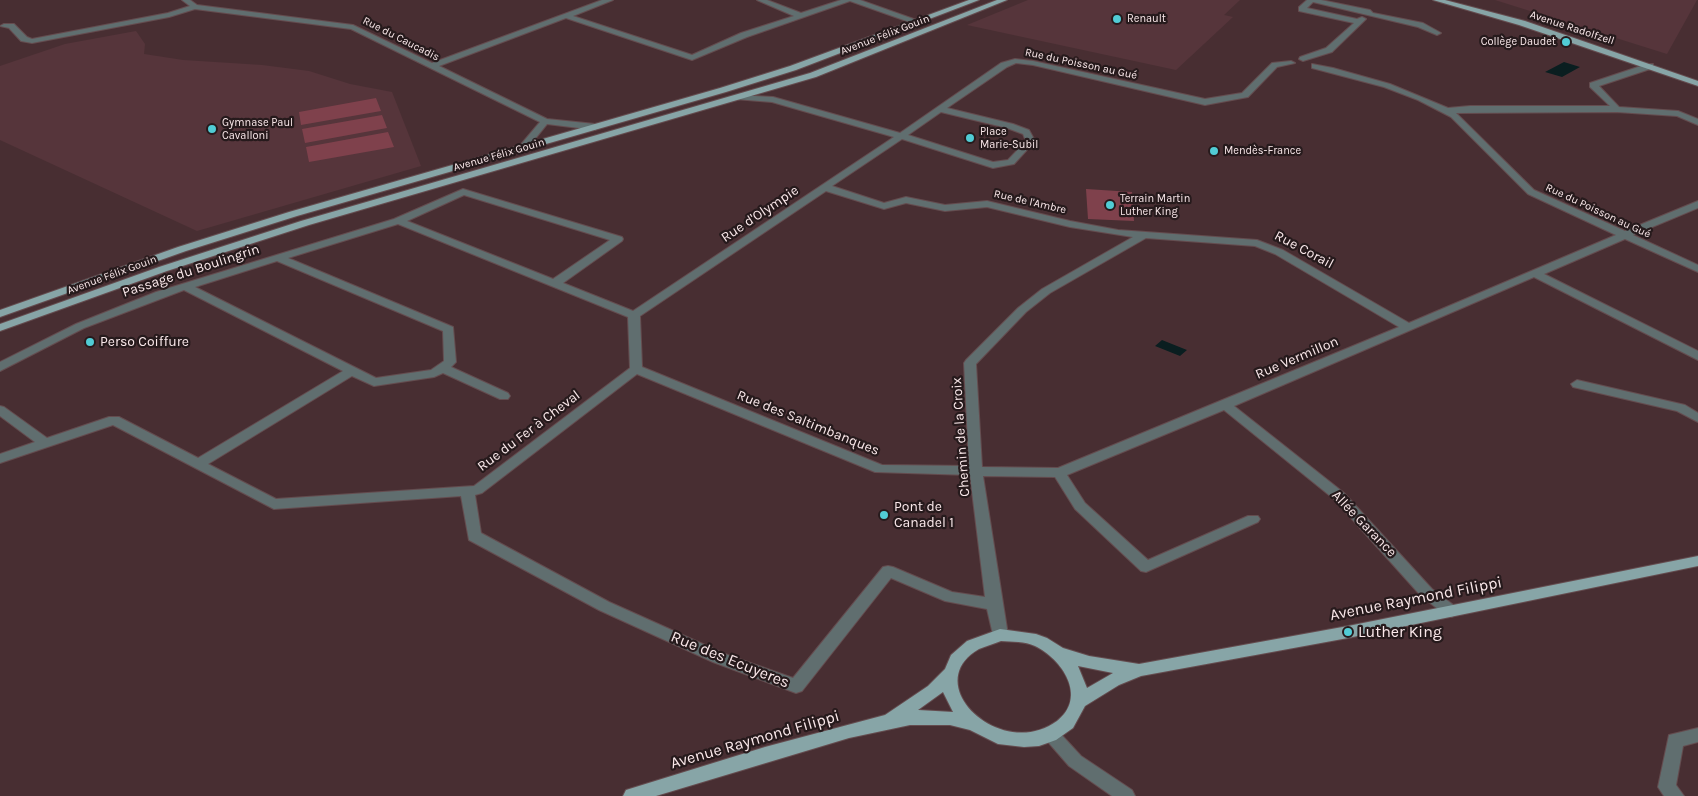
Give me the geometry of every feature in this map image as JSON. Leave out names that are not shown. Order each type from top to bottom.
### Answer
[{"type":"main road","name":"Avenue Félix Gouin","points":[[0,314],[182,249],[293,214],[793,68],[975,0]]},
{"type":"main road","name":"Avenue Félix Gouin","points":[[0,328],[191,260],[463,177],[813,75],[1003,0]]},
{"type":"main road","name":"Avenue Radolfzell","points":[[1437,0],[1652,61],[1698,84]]},
{"type":"main road","name":"Avenue Radolfzell","points":[[1465,0],[1578,33]]},
{"type":"main road","name":"Avenue Raymond Filippi","points":[[1080,702],[1113,680],[1140,670],[1451,611],[1698,561]]},
{"type":"main road","points":[[1000,635],[1021,636],[1040,642],[1058,652],[1072,667],[1079,684],[1080,702],[1074,715],[1065,726],[1051,735],[1032,740],[1011,740],[990,734],[973,724],[958,709],[951,692],[950,674],[956,660],[967,648],[982,639],[1000,635]]},
{"type":"main road","name":"Avenue Raymond Filippi","points":[[1058,652],[1080,661],[1108,667],[1140,670]]},
{"type":"main road","name":"Avenue Raymond Filippi","points":[[888,721],[934,691],[950,674]]},
{"type":"main road","name":"Avenue Raymond Filippi","points":[[632,796],[751,758],[888,721],[931,717],[955,718],[973,724]]},
{"type":"street","points":[[186,0],[195,7]]},
{"type":"street","points":[[432,66],[609,0]]},
{"type":"street","points":[[761,0],[802,16]]},
{"type":"street","points":[[566,16],[692,58],[744,35],[848,0]]},
{"type":"street","points":[[854,0],[918,22]]},
{"type":"street","points":[[1359,22],[1302,9],[1311,0],[1370,12],[1368,14],[1420,26],[1437,33]]},
{"type":"street","points":[[4,26],[11,26],[24,39],[32,41],[169,15],[195,7]]},
{"type":"street","name":"Rue du Caucadis","points":[[195,7],[353,27],[544,121],[595,127]]},
{"type":"street","name":"Rue du Poisson au Gué","points":[[901,136],[1004,65],[1015,61],[1033,63],[1194,101],[1206,102],[1245,95],[1275,65],[1291,63],[1295,60],[1328,50],[1368,14]]},
{"type":"street","points":[[1291,63],[1302,68],[1312,68],[1315,66],[1313,62],[1303,59]]},
{"type":"street","points":[[1617,109],[1593,85],[1652,61]]},
{"type":"street","name":"Rue du Poisson au Gué","points":[[1315,66],[1360,76],[1447,111],[1454,115],[1531,192],[1698,269]]},
{"type":"street","points":[[776,86],[789,104]]},
{"type":"street","points":[[738,97],[773,100],[789,104],[993,165],[1011,162],[1031,141],[1026,132],[1010,126],[939,109]]},
{"type":"street","points":[[1447,111],[1470,109],[1617,109],[1678,114],[1698,122]]},
{"type":"street","points":[[523,148],[544,121]]},
{"type":"street","name":"Rue d'Olympie","points":[[634,315],[901,136]]},
{"type":"street","points":[[463,177],[465,186],[463,192],[618,238],[555,283]]},
{"type":"street","name":"Rue de l'Ambre","points":[[824,187],[884,206],[906,200],[945,208],[986,204],[1070,224],[1144,235]]},
{"type":"street","name":"Passage du Boulingrin","points":[[0,367],[80,326],[160,294],[398,221],[463,192]]},
{"type":"street","name":"Rue Vermillon","points":[[976,470],[1059,473],[1225,405],[1698,204]]},
{"type":"street","points":[[398,221],[634,315],[636,369]]},
{"type":"street","name":"Rue Corail","points":[[1144,235],[1257,243],[1279,252],[1408,327]]},
{"type":"street","name":"Chemin de la Croix","points":[[1000,635],[976,470],[970,363],[1022,310],[1046,290],[1144,235]]},
{"type":"street","points":[[185,286],[374,382],[434,373],[450,362],[449,329],[278,258]]},
{"type":"street","points":[[1534,273],[1698,356]]},
{"type":"street","points":[[442,368],[504,396]]},
{"type":"street","name":"Rue des Saltimbanques","points":[[636,369],[880,469],[976,470]]},
{"type":"street","name":"Rue du Fer à Cheval","points":[[0,459],[114,420],[274,504],[476,490],[636,369]]},
{"type":"street","points":[[198,464],[353,370]]},
{"type":"street","points":[[1578,384],[1680,408],[1698,418]]},
{"type":"street","name":"Allée Garance","points":[[1225,405],[1339,496],[1427,593],[1451,611]]},
{"type":"street","points":[[0,410],[46,444]]},
{"type":"street","points":[[1059,473],[1080,506],[1146,567],[1252,519]]},
{"type":"street","name":"Rue des Ecuyeres","points":[[468,491],[474,536],[604,606],[719,658],[796,686],[888,571],[950,597],[994,604]]},
{"type":"street","points":[[1051,735],[1075,761],[1126,796]]},
{"type":"street","points":[[1676,796],[1667,787],[1675,740],[1698,735]]},
{"type":"shaded area","points":[[1028,0],[1240,0],[1224,15],[1233,17],[1176,70],[967,25]]},
{"type":"shaded area","points":[[1495,0],[1697,0],[1667,54]]},
{"type":"shaded area","points":[[136,31],[145,44],[144,54],[183,60],[262,65],[309,71],[350,84],[392,92],[421,166],[197,231],[0,140],[0,66],[65,44]]},
{"type":"shaded area","points":[[376,98],[381,111],[301,125],[299,112]]},
{"type":"shaded area","points":[[382,115],[387,128],[305,143],[302,129]]},
{"type":"shaded area","points":[[388,132],[394,147],[309,162],[306,147]]},
{"type":"shaded area","name":"Terrain Martin Luther King","points":[[1086,189],[1132,192],[1134,221],[1088,219]]},
{"type":"water","points":[[1564,62],[1580,67],[1562,77],[1545,72]]},
{"type":"water","points":[[1162,340],[1187,350],[1180,356],[1155,346]]},
{"type":"place","name":"Renault","points":[[1117,19]]},
{"type":"place","name":"Collège Daudet","points":[[1566,42]]},
{"type":"place","name":"Gymnase Paul Cavalloni","points":[[212,129]]},
{"type":"place","name":"Place Marie-Subil","points":[[970,138]]},
{"type":"place","name":"Mendès-France","points":[[1214,151]]},
{"type":"place","name":"Terrain Martin Luther King","points":[[1110,205]]},
{"type":"place","name":"Perso Coiffure","points":[[90,342]]},
{"type":"place","name":"Pont de Canadel 1","points":[[884,515]]},
{"type":"place","name":"Luther King","points":[[1348,632]]}]
